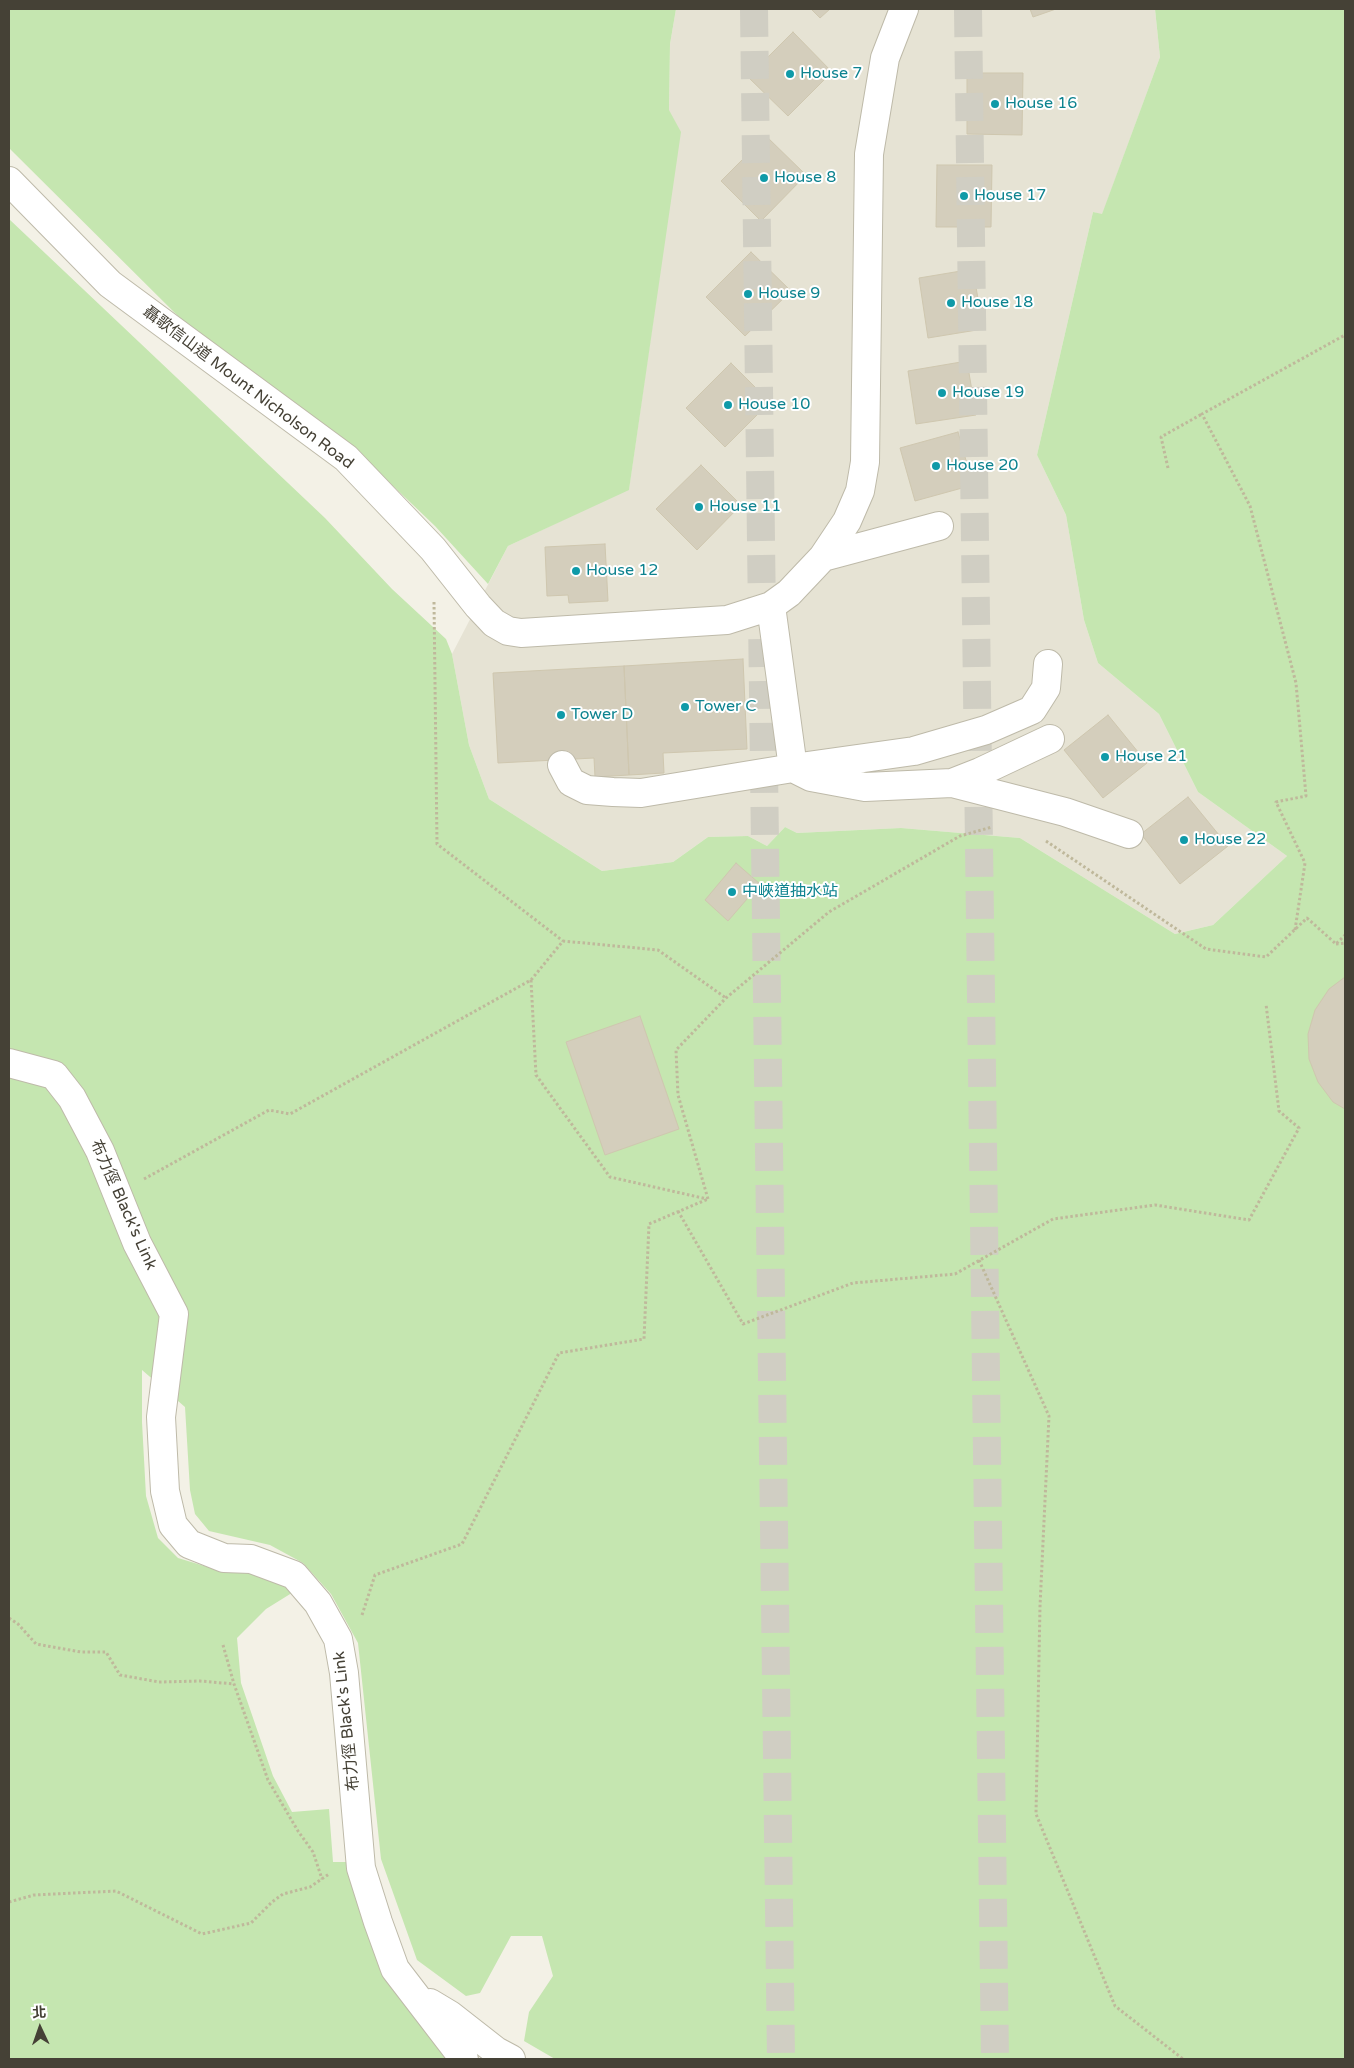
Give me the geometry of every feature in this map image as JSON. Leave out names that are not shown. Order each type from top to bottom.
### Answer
[{"type":"street","points":[[792,768],[772,606],[789,593],[823,557],[847,521],[860,491],[865,462],[869,154],[885,58],[904,9]]},
{"type":"street","name":"聶歌信山道 Mount Nicholson Road","points":[[9,181],[110,284],[346,458],[433,549],[478,606],[494,623],[508,631],[521,633],[727,620],[772,606]]},
{"type":"street","points":[[823,557],[939,526]]},
{"type":"street","points":[[562,765],[571,782],[587,790],[641,793],[792,768],[914,751],[986,730],[1032,710],[1046,688],[1048,664]]},
{"type":"street","points":[[952,783],[1050,739]]},
{"type":"street","points":[[792,768],[811,777],[865,787],[952,783],[1066,812],[1128,834]]},
{"type":"street","name":"布力徑 Black's Link","points":[[9,1063],[54,1075],[72,1098],[100,1151],[137,1243],[174,1314],[161,1417],[165,1491],[174,1526],[189,1544],[224,1558],[251,1559],[294,1575],[318,1603],[338,1639],[344,1673],[361,1868],[395,1969],[464,2059]]},
{"type":"street","name":"布力徑 Black's Link","points":[[414,1993],[450,2015],[496,2051],[511,2059]]},
{"type":"path","points":[[1168,468],[1161,437],[1345,334]]},
{"type":"path","points":[[1202,414],[1250,506],[1296,683],[1306,796],[1276,802],[1305,863],[1294,930]]},
{"type":"path","points":[[434,598],[437,844],[564,941],[658,950],[726,998]]},
{"type":"path","points":[[708,1199],[678,1095],[676,1050],[726,998],[830,912],[960,836],[998,826]]},
{"type":"path","points":[[1041,838],[1206,949],[1266,957],[1307,918],[1336,944],[1345,944]]},
{"type":"path","points":[[1336,944],[1345,935]]},
{"type":"path","points":[[117,1194],[269,1110],[290,1114],[531,980],[564,941]]},
{"type":"path","points":[[531,980],[536,1075],[610,1178],[708,1199]]},
{"type":"path","points":[[678,1211],[743,1324],[853,1283],[955,1274],[1053,1218],[1155,1205],[1249,1220],[1299,1128],[1279,1111],[1266,1004]]},
{"type":"path","points":[[361,1620],[375,1575],[462,1544],[559,1353],[644,1338],[649,1224],[708,1199]]},
{"type":"path","points":[[979,1260],[1049,1416],[1040,1606],[1036,1814],[1116,2006],[1183,2059]]},
{"type":"path","points":[[9,1618],[18,1624],[36,1644],[82,1652],[106,1652],[120,1675],[159,1682],[200,1681],[234,1684]]},
{"type":"path","points":[[223,1645],[234,1684],[268,1780],[298,1831],[313,1852],[322,1879]]},
{"type":"path","points":[[9,1902],[34,1895],[116,1891],[202,1934],[251,1923],[283,1894],[310,1887],[335,1870],[361,1868]]},
{"type":"shaded area","points":[[676,9],[1155,9],[1160,57],[1102,215],[1093,212],[1037,455],[1066,515],[1084,620],[1098,663],[1159,714],[1198,792],[1287,856],[1213,925],[1175,934],[1020,838],[901,828],[797,833],[785,827],[767,846],[748,836],[708,837],[673,862],[602,871],[489,799],[469,745],[452,654],[508,546],[629,489],[680,132],[669,111],[670,44]]},
{"type":"green space","points":[[9,9],[676,9],[670,44],[669,110],[681,132],[629,490],[508,546],[488,584],[435,526],[366,460],[181,319],[9,148]]},
{"type":"green space","points":[[1155,9],[1345,9],[1345,2059],[555,2059],[524,2041],[529,2012],[553,1976],[542,1936],[511,1936],[480,1993],[466,1996],[417,1960],[381,1859],[358,1643],[331,1594],[303,1563],[270,1545],[209,1531],[195,1514],[190,1490],[185,1407],[142,1370],[142,1422],[146,1496],[158,1538],[178,1558],[221,1571],[248,1572],[295,1591],[266,1609],[237,1638],[241,1683],[273,1776],[292,1812],[329,1809],[333,1862],[352,1862],[457,2059],[9,2059],[9,219],[325,518],[392,589],[446,639],[452,654],[469,745],[489,799],[602,871],[673,862],[708,837],[748,836],[767,846],[785,827],[797,833],[901,828],[1020,838],[1175,934],[1213,925],[1287,856],[1198,792],[1159,714],[1098,663],[1084,620],[1066,515],[1037,455],[1093,212],[1102,214],[1160,57]]},
{"type":"building","points":[[811,9],[830,9],[820,18]]},
{"type":"building","points":[[1030,9],[1056,9],[1033,17]]},
{"type":"building","name":"House 7","points":[[793,32],[832,72],[788,116],[748,77]]},
{"type":"building","name":"House 16","points":[[967,73],[1023,73],[1022,135],[967,134]]},
{"type":"building","name":"House 8","points":[[766,136],[806,175],[761,221],[721,181]]},
{"type":"building","name":"House 17","points":[[937,165],[992,165],[991,227],[936,227]]},
{"type":"building","name":"House 9","points":[[751,252],[791,291],[745,336],[706,297]]},
{"type":"building","name":"House 18","points":[[973,269],[983,329],[928,338],[919,278]]},
{"type":"building","name":"House 19","points":[[967,361],[976,415],[916,424],[908,371]]},
{"type":"building","name":"House 10","points":[[731,363],[770,402],[725,447],[686,408]]},
{"type":"building","name":"House 20","points":[[958,432],[973,485],[915,501],[900,448]]},
{"type":"building","name":"House 11","points":[[701,465],[741,505],[697,550],[656,509]]},
{"type":"building","name":"House 12","points":[[605,544],[608,601],[569,603],[568,595],[547,596],[545,547]]},
{"type":"building","name":"Tower C","points":[[743,659],[747,749],[663,753],[664,773],[629,775],[624,666]]},
{"type":"building","name":"Tower D","points":[[624,666],[629,775],[595,777],[594,758],[498,763],[493,673]]},
{"type":"building","name":"House 21","points":[[1108,715],[1147,763],[1103,798],[1064,750]]},
{"type":"building","name":"House 22","points":[[1188,797],[1228,846],[1180,884],[1141,834]]},
{"type":"building","name":"中峽道抽水站","points":[[736,863],[760,884],[728,921],[705,900]]},
{"type":"building","points":[[1345,977],[1345,1109],[1333,1102],[1318,1082],[1309,1059],[1308,1034],[1315,1010],[1329,989]]},
{"type":"building","points":[[640,1016],[679,1129],[605,1155],[566,1042]]},
{"type":"tunnel","points":[[754,9],[781,2059]]},
{"type":"tunnel","points":[[968,9],[995,2059]]},
{"type":"place","name":"House 7","points":[[790,74]]},
{"type":"place","name":"House 16","points":[[995,104]]},
{"type":"place","name":"House 8","points":[[764,178]]},
{"type":"place","name":"House 17","points":[[964,196]]},
{"type":"place","name":"House 9","points":[[748,294]]},
{"type":"place","name":"House 18","points":[[951,303]]},
{"type":"place","name":"House 19","points":[[942,393]]},
{"type":"place","name":"House 10","points":[[728,405]]},
{"type":"place","name":"House 20","points":[[936,466]]},
{"type":"place","name":"House 11","points":[[699,507]]},
{"type":"place","name":"House 12","points":[[576,571]]},
{"type":"place","name":"Tower C","points":[[685,707]]},
{"type":"place","name":"Tower D","points":[[561,715]]},
{"type":"place","name":"House 21","points":[[1105,757]]},
{"type":"place","name":"House 22","points":[[1184,840]]},
{"type":"place","name":"中峽道抽水站","points":[[732,892]]}]
